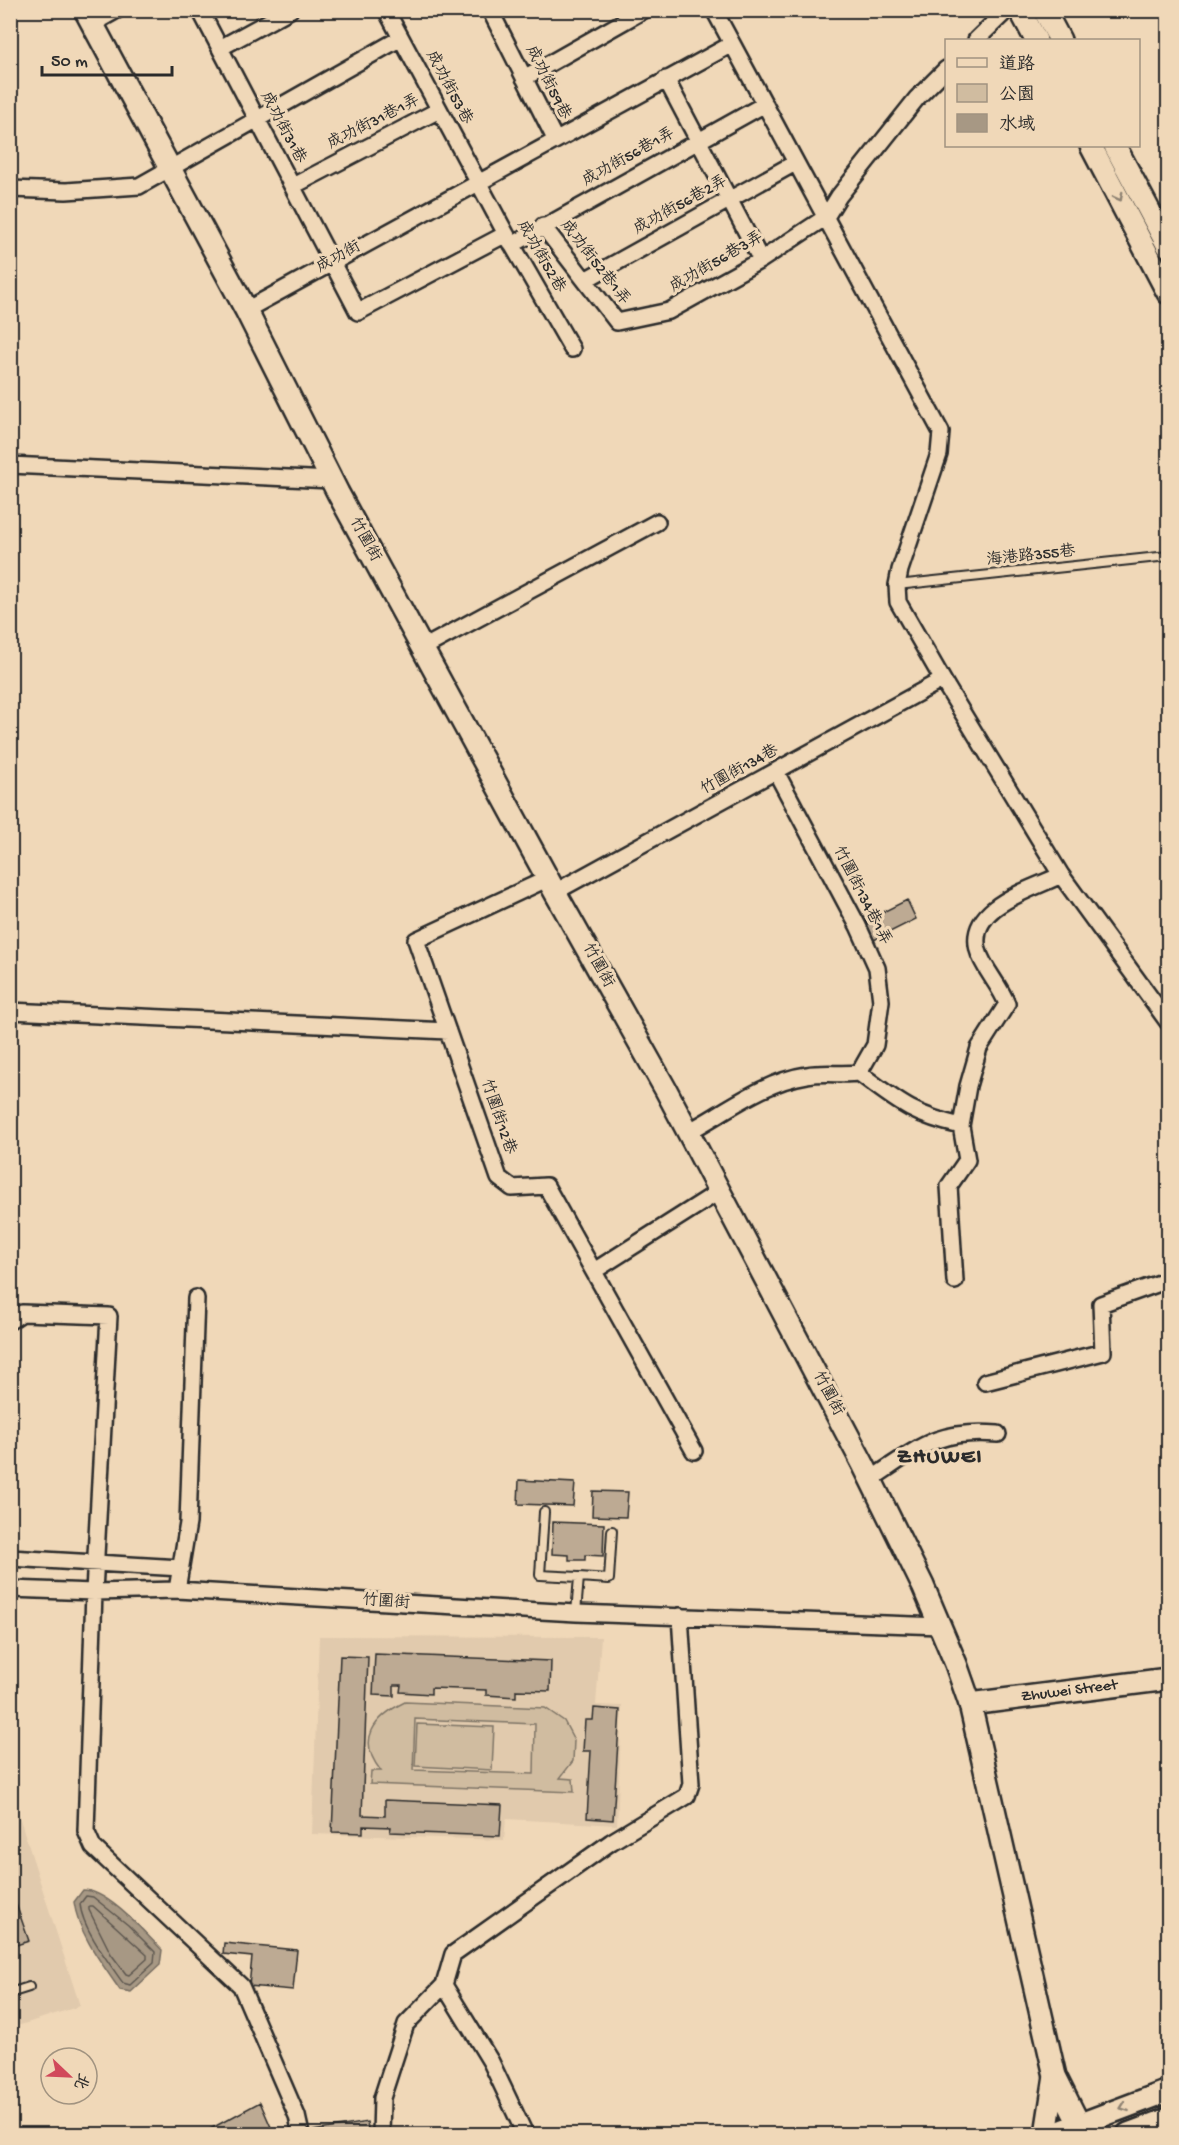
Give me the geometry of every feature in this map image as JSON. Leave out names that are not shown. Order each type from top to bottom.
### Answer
[{"type":"street","points":[[117,10],[89,17],[246,310]]},
{"type":"street","name":"成功街31巷","points":[[200,10],[358,312],[509,240]]},
{"type":"street","points":[[220,48],[290,10]]},
{"type":"street","name":"成功街53巷","points":[[386,10],[478,182]]},
{"type":"street","points":[[524,78],[644,10]]},
{"type":"street","points":[[714,10],[941,432],[939,454],[897,585],[898,602],[942,680],[1061,876],[1168,1022]]},
{"type":"street","points":[[977,39],[1007,10]]},
{"type":"street","points":[[1020,10],[1034,39]]},
{"type":"street","points":[[1044,10],[1059,39]]},
{"type":"street","name":"成功街59巷","points":[[495,12],[524,78],[555,139]]},
{"type":"street","points":[[10,189],[66,191],[139,186],[400,38]]},
{"type":"street","name":"成功街","points":[[246,310],[732,44]]},
{"type":"street","points":[[826,217],[839,196],[917,98],[945,70]]},
{"type":"street","points":[[666,79],[761,260]]},
{"type":"street","name":"成功街56巷1弄","points":[[509,240],[543,226],[765,104]]},
{"type":"street","name":"成功街31巷1弄","points":[[293,186],[439,110]]},
{"type":"street","points":[[1092,147],[1168,293]]},
{"type":"street","points":[[1116,147],[1168,246]]},
{"type":"street","name":"成功街56巷2弄","points":[[585,280],[795,163]]},
{"type":"street","name":"成功街52巷","points":[[478,182],[572,349]]},
{"type":"street","name":"成功街56巷3弄","points":[[617,322],[669,311],[761,260],[826,217]]},
{"type":"street","name":"成功街52巷1弄","points":[[543,226],[617,322]]},
{"type":"street","name":"竹圍街","points":[[246,310],[332,480],[720,1191],[904,1542],[941,1626],[970,1704],[1054,2076]]},
{"type":"street","points":[[10,465],[332,480]]},
{"type":"street","points":[[423,648],[657,522]]},
{"type":"street","name":"竹圍街134巷","points":[[552,885],[776,772],[942,680]]},
{"type":"street","name":"竹圍街134巷1弄","points":[[776,772],[858,926],[877,968],[881,1001],[876,1045],[859,1073]]},
{"type":"street","points":[[955,1281],[949,1186],[967,1160],[961,1126],[968,1086],[980,1048],[1006,1004],[1002,992],[978,951],[977,928],[988,912],[1061,876]]},
{"type":"street","name":"竹圍街12巷","points":[[552,885],[416,940],[499,1178],[512,1188],[546,1186],[694,1451]]},
{"type":"street","points":[[10,1011],[448,1031]]},
{"type":"street","points":[[688,1132],[774,1085],[808,1074],[833,1076],[859,1073],[901,1105],[927,1118],[961,1126]]},
{"type":"street","points":[[594,1271],[720,1191]]},
{"type":"street","points":[[985,1382],[1103,1352],[1101,1304],[1168,1280]]},
{"type":"street","points":[[177,1590],[188,1523],[196,1298]]},
{"type":"street","points":[[10,1321],[22,1313],[109,1316],[94,1592],[86,1831],[93,1847],[241,1986],[297,2116],[301,2134]]},
{"type":"street","points":[[871,1479],[939,1437],[969,1432],[998,1434]]},
{"type":"street","points":[[10,1558],[181,1569]]},
{"type":"street","name":"竹圍街","points":[[10,1588],[94,1592],[177,1590],[576,1613],[904,1627],[941,1626]]},
{"type":"street","points":[[381,2134],[382,2098],[406,2024],[444,1985],[453,1954],[611,1842],[687,1796],[691,1784],[680,1616]]},
{"type":"street","name":"Zhuwei Street","points":[[970,1704],[1168,1679]]},
{"type":"street","points":[[444,1985],[491,2062],[525,2134]]},
{"type":"street","points":[[1054,2076],[1082,2129]]},
{"type":"street","points":[[1046,2134],[1054,2076]]},
{"type":"street","points":[[1054,2134],[1082,2129],[1168,2091]]},
{"type":"street","points":[[1128,2134],[1168,2119]]},
{"type":"lane","name":"海港路355巷","points":[[897,585],[1168,556]]},
{"type":"lane","points":[[544,1512],[540,1575],[609,1579],[612,1531]]},
{"type":"lane","points":[[576,1613],[579,1577]]},
{"type":"lane","points":[[10,1993],[29,1987]]},
{"type":"shaded area","points":[[319,1636],[601,1637],[596,1705],[622,1706],[617,1825],[506,1819],[504,1840],[312,1834]]},
{"type":"shaded area","points":[[10,1788],[80,2006],[11,2028],[10,2028]]},
{"type":"green space","points":[[405,1702],[545,1708],[564,1721],[574,1740],[573,1761],[560,1778],[573,1779],[574,1792],[370,1784],[371,1771],[381,1771],[370,1749],[369,1740],[372,1730],[377,1722]],"holes":[[[415,1719],[535,1724],[534,1774],[413,1770]]]},
{"type":"green space","points":[[417,1724],[494,1727],[492,1770],[415,1766]]},
{"type":"water","points":[[83,1890],[93,1892],[114,1904],[162,1950],[160,1965],[131,1992],[120,1990],[80,1925],[74,1902]]},
{"type":"building","points":[[907,900],[916,919],[874,940],[865,921]]},
{"type":"building","points":[[519,1480],[575,1483],[573,1506],[518,1504]]},
{"type":"building","points":[[593,1491],[628,1492],[626,1517],[592,1516]]},
{"type":"building","points":[[553,1522],[604,1524],[603,1556],[585,1555],[585,1560],[569,1560],[569,1555],[552,1554]]},
{"type":"building","points":[[375,1654],[551,1661],[550,1691],[516,1690],[516,1697],[486,1695],[486,1690],[431,1688],[431,1694],[400,1692],[401,1685],[394,1685],[394,1696],[373,1695]]},
{"type":"building","points":[[340,1656],[368,1657],[362,1815],[385,1816],[385,1800],[502,1805],[500,1836],[390,1832],[391,1827],[363,1826],[363,1833],[332,1832]]},
{"type":"building","points":[[594,1708],[620,1710],[613,1820],[587,1818],[591,1751],[583,1751],[585,1720],[593,1720]]},
{"type":"building","points":[[10,1887],[29,1941],[10,1947]]},
{"type":"building","points":[[224,1943],[297,1950],[293,1990],[249,1986],[252,1957],[223,1954]]},
{"type":"building","points":[[260,2102],[274,2134],[201,2134]]},
{"type":"building","points":[[367,2122],[369,2134],[313,2134],[313,2131]]},
{"type":"district","name":"ZHUWEI","points":[[940,1458]]}]
